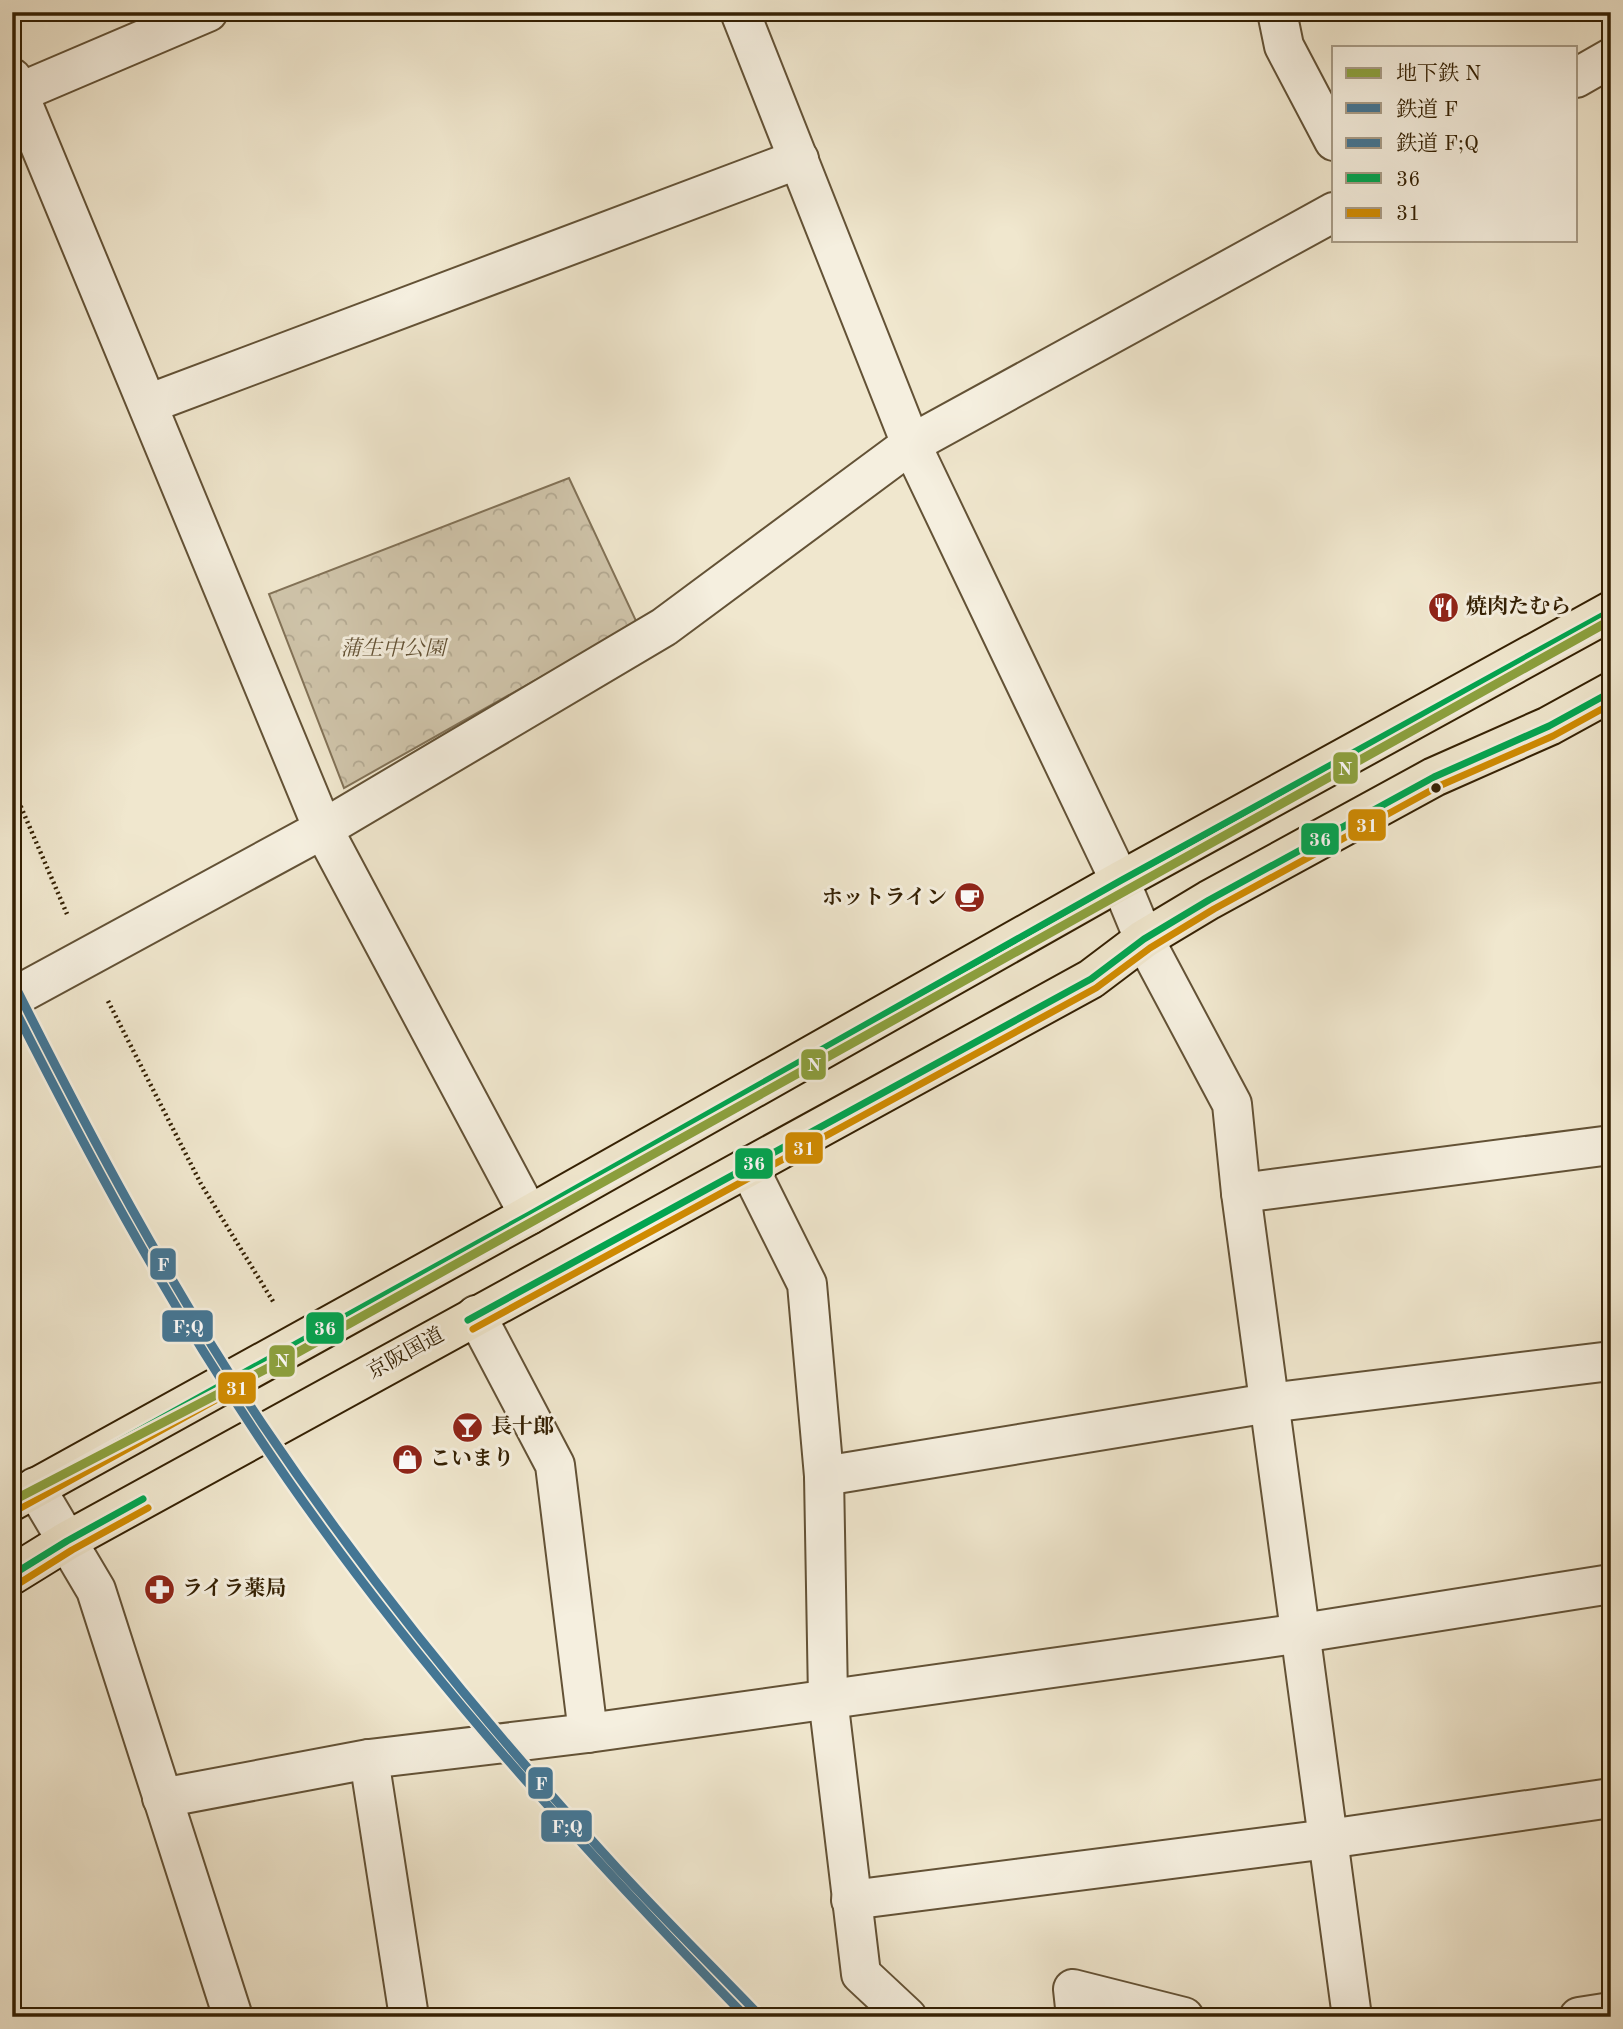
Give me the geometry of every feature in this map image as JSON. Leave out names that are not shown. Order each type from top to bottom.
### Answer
[{"type":"highway","points":[[24,1494],[529,1215],[1120,881],[1611,611]]},
{"type":"highway","name":"京阪国道","points":[[12,1575],[67,1541],[1091,979],[1144,939],[1209,900],[1434,777],[1549,726],[1611,692]]},
{"type":"street","points":[[208,12],[15,85],[323,829],[529,1215]]},
{"type":"street","points":[[740,12],[911,444],[1120,881],[1144,939],[1233,1104],[1241,1193],[1352,2017]]},
{"type":"street","points":[[1277,12],[1284,46],[1332,137]]},
{"type":"street","points":[[1578,77],[1611,58]]},
{"type":"street","points":[[148,404],[799,159]]},
{"type":"street","points":[[12,999],[323,829],[664,627],[911,444],[1332,213]]},
{"type":"street","points":[[1241,1193],[1611,1145]]},
{"type":"street","points":[[748,1166],[807,1284],[824,1476],[828,1698],[861,1974],[907,2017]]},
{"type":"street","points":[[477,1315],[555,1465],[587,1733]]},
{"type":"street","points":[[824,1476],[1269,1403],[1611,1361]]},
{"type":"street","points":[[24,1494],[67,1541],[96,1590],[233,2017]]},
{"type":"street","points":[[162,1798],[369,1759],[587,1733],[1302,1633],[1611,1584]]},
{"type":"street","points":[[369,1759],[409,2017]]},
{"type":"street","points":[[851,1900],[1328,1839],[1611,1798]]},
{"type":"street","points":[[1076,2017],[1073,1989],[1184,2017]]},
{"type":"street","points":[[1579,2017],[1611,2012]]},
{"type":"path","points":[[12,786],[86,958],[201,1184],[276,1307]]},
{"type":"green space","name":"蒲生中公園","points":[[569,478],[637,623],[344,788],[269,594]]},
{"type":"metro line","name":"N","points":[[12,1501],[293,1355],[1611,620]]},
{"type":"rail line","name":"F","points":[[12,980],[70,1094],[162,1262],[228,1371],[303,1483],[387,1597],[522,1762],[635,1887],[761,2017]]},
{"type":"rail line","name":"F;Q","points":[[12,1004],[96,1166],[156,1272],[219,1376],[306,1506],[423,1659],[485,1733],[613,1877],[746,2017]]},
{"type":"transit line","name":"36","points":[[12,1501],[529,1215],[1120,881],[1611,611]]},
{"type":"transit line","name":"31","points":[[17,1510],[534,1224],[1125,890],[1611,623]]},
{"type":"transit line","name":"36","points":[[468,1320],[1091,979],[1144,939],[1209,900],[1434,777],[1549,726],[1611,692]]},
{"type":"transit line","name":"31","points":[[473,1329],[1096,988],[1150,948],[1214,909],[1439,786],[1553,736],[1611,704]]},
{"type":"transit line","name":"36","points":[[12,1575],[143,1499]]},
{"type":"transit line","name":"31","points":[[18,1584],[148,1508]]},
{"type":"place","name":"焼肉たむら","points":[[1443,607]]},
{"type":"place","name":"ホットライン","points":[[970,898]]},
{"type":"place","name":"長十郎","points":[[468,1427]]},
{"type":"place","name":"こいまり","points":[[407,1459]]},
{"type":"place","name":"ライラ薬局","points":[[159,1589]]}]
